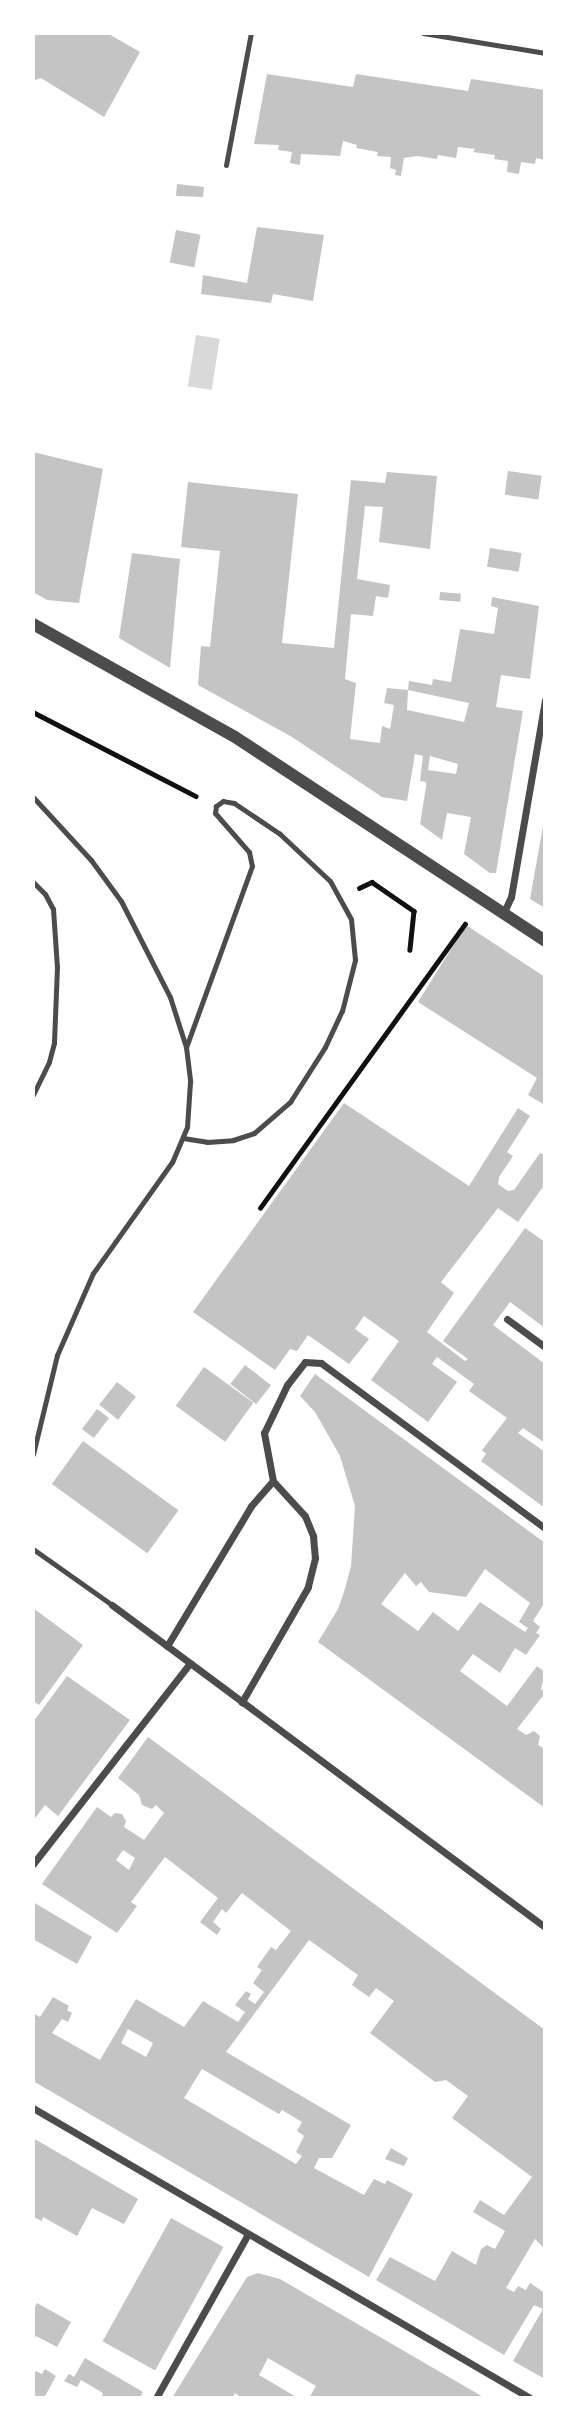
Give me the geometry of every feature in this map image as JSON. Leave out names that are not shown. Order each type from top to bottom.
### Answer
[{"type":"street","points":[[33,624],[235,737],[545,941]]},
{"type":"street","points":[[503,914],[511,897],[545,700]]},
{"type":"street","points":[[507,1319],[545,1347]]},
{"type":"street","points":[[242,1702],[308,1587],[315,1558],[313,1536],[305,1516],[273,1481],[264,1433],[287,1385],[305,1362],[321,1363],[545,1528]]},
{"type":"street","points":[[167,1646],[251,1506],[273,1481]]},
{"type":"street","points":[[112,1605],[545,1927]]},
{"type":"street","points":[[33,1864],[190,1663]]},
{"type":"street","points":[[33,2108],[530,2398]]},
{"type":"street","points":[[156,2398],[248,2234]]},
{"type":"lane","points":[[226,165],[251,33]]},
{"type":"lane","points":[[422,33],[545,53]]},
{"type":"lane","points":[[33,797],[91,860],[121,901],[170,997],[186,1047],[190,1082],[187,1127],[172,1162],[93,1273],[57,1355],[33,1454]]},
{"type":"lane","points":[[183,1138],[206,1142],[233,1140],[254,1133],[290,1102],[319,1058],[342,1011],[355,960],[351,919],[330,881],[298,848],[234,803],[223,801],[216,806],[215,813],[249,852],[252,866],[186,1047]]},
{"type":"lane","points":[[33,882],[45,894],[53,909],[57,967],[54,1044],[49,1062],[33,1095]]},
{"type":"lane","points":[[33,1549],[112,1605]]},
{"type":"path","points":[[33,712],[216,806]]},
{"type":"path","points":[[364,886],[372,882],[414,911],[410,950]]},
{"type":"path","points":[[260,1208],[465,924]]},
{"type":"shaded area","points":[[196,335],[220,339],[212,390],[188,386]]},
{"type":"building","points":[[33,33],[107,33],[140,52],[104,117],[41,78],[33,81]]},
{"type":"building","points":[[267,74],[353,87],[356,74],[468,91],[471,79],[545,90],[545,160],[536,158],[535,164],[521,162],[519,174],[507,172],[508,161],[494,159],[495,155],[458,147],[456,158],[438,155],[437,159],[417,156],[404,158],[401,176],[395,175],[396,170],[390,168],[391,157],[377,156],[378,152],[356,148],[357,145],[343,141],[340,156],[301,154],[300,165],[290,163],[292,152],[278,150],[279,145],[254,144]]},
{"type":"building","points":[[177,184],[204,187],[203,197],[176,196]]},
{"type":"building","points":[[257,227],[324,235],[313,301],[273,294],[271,303],[201,294],[203,275],[247,283]]},
{"type":"building","points":[[176,230],[201,235],[194,267],[170,262]]},
{"type":"building","points":[[33,452],[103,469],[79,603],[47,600],[33,592]]},
{"type":"building","points":[[508,471],[542,476],[538,499],[505,495]]},
{"type":"building","points":[[387,472],[437,476],[430,549],[379,542],[383,507],[365,506],[357,579],[390,585],[388,598],[376,596],[373,616],[351,614],[345,679],[356,683],[350,739],[380,743],[382,726],[390,729],[394,705],[384,703],[387,688],[408,690],[409,681],[432,685],[433,679],[451,682],[460,629],[494,634],[498,608],[491,606],[492,597],[539,606],[530,679],[501,675],[496,707],[523,711],[496,873],[490,873],[464,854],[471,817],[447,813],[442,840],[420,824],[426,787],[426,782],[420,781],[423,756],[415,754],[407,801],[382,797],[292,737],[198,685],[201,646],[210,647],[220,551],[181,547],[188,482],[298,494],[282,643],[334,648],[351,480],[385,483]],"holes":[[[408,690],[469,703],[464,722],[407,710]],[[430,756],[458,764],[456,774],[428,770]]]},
{"type":"building","points":[[490,548],[522,553],[519,572],[487,567]]},
{"type":"building","points":[[132,553],[180,559],[170,668],[119,638]]},
{"type":"building","points":[[440,592],[461,594],[460,602],[439,600]]},
{"type":"building","points":[[545,826],[545,908],[530,899]]},
{"type":"building","points":[[466,925],[545,977],[545,1105],[528,1095],[537,1078],[418,1002]]},
{"type":"building","points":[[344,1103],[469,1186],[518,1108],[530,1116],[507,1152],[513,1156],[499,1177],[498,1184],[508,1191],[514,1190],[540,1153],[545,1155],[545,1184],[518,1222],[498,1208],[441,1282],[454,1293],[427,1332],[465,1361],[468,1359],[443,1341],[525,1228],[545,1242],[545,1328],[510,1302],[493,1325],[545,1364],[545,1443],[523,1428],[518,1433],[545,1452],[545,1508],[481,1461],[486,1454],[482,1450],[507,1418],[469,1391],[474,1384],[437,1357],[432,1364],[457,1382],[428,1422],[371,1380],[399,1341],[364,1316],[355,1329],[369,1339],[349,1364],[308,1335],[297,1351],[290,1349],[275,1370],[193,1312]]},
{"type":"building","points":[[245,1365],[271,1385],[256,1404],[230,1384]]},
{"type":"building","points":[[204,1367],[253,1403],[225,1442],[176,1406]]},
{"type":"building","points":[[315,1374],[545,1543],[545,1602],[533,1621],[540,1627],[536,1633],[540,1635],[526,1655],[515,1648],[500,1673],[473,1654],[460,1671],[507,1706],[537,1666],[545,1672],[541,1689],[545,1691],[545,1699],[542,1697],[517,1729],[526,1735],[534,1731],[540,1736],[538,1745],[545,1749],[545,1808],[318,1642],[338,1609],[345,1589],[351,1566],[355,1506],[340,1456],[315,1412],[300,1396]],"holes":[[[485,1569],[530,1603],[519,1622],[528,1628],[525,1632],[480,1602],[458,1631],[433,1612],[418,1631],[381,1604],[405,1573],[416,1586],[421,1582],[429,1592],[466,1597]]]},
{"type":"building","points":[[117,1382],[136,1397],[118,1420],[99,1405]]},
{"type":"building","points":[[97,1409],[109,1418],[94,1438],[82,1429]]},
{"type":"building","points":[[83,1441],[178,1510],[147,1553],[52,1484]]},
{"type":"building","points":[[33,1608],[83,1645],[39,1705],[33,1701]]},
{"type":"building","points":[[67,1676],[130,1720],[58,1816],[45,1805],[33,1821],[33,1722]]},
{"type":"building","points":[[148,1737],[545,2030],[545,2249],[535,2239],[506,2288],[514,2292],[518,2286],[526,2290],[530,2283],[545,2293],[545,2379],[513,2361],[543,2309],[534,2305],[504,2355],[376,2280],[390,2257],[435,2281],[452,2251],[476,2265],[481,2249],[487,2245],[495,2249],[505,2231],[473,2212],[480,2200],[504,2215],[532,2177],[452,2118],[468,2096],[446,2080],[435,2082],[370,2033],[394,2001],[376,1988],[369,1997],[352,1985],[358,1975],[309,1940],[226,2052],[351,2125],[332,2158],[319,2158],[314,2168],[364,2195],[374,2179],[385,2184],[387,2180],[413,2194],[369,2277],[33,2081],[33,2013],[40,2017],[53,1997],[69,2006],[67,2010],[72,2013],[68,2022],[62,2019],[52,2033],[100,2060],[136,1999],[184,2027],[203,2001],[238,2022],[245,2012],[235,2005],[246,1991],[251,1994],[248,1999],[255,2004],[264,1992],[253,1983],[262,1970],[257,1967],[271,1947],[276,1950],[291,1931],[242,1893],[226,1913],[222,1909],[213,1922],[221,1929],[217,1935],[200,1922],[218,1898],[165,1857],[131,1902],[137,1906],[117,1933],[42,1884],[97,1807],[111,1817],[115,1813],[122,1814],[126,1821],[124,1827],[144,1840],[164,1813],[156,1805],[152,1809],[142,1805],[139,1795],[118,1778]],"holes":[[[123,1850],[135,1858],[129,1870],[116,1860]],[[128,2029],[153,2043],[146,2057],[121,2043]],[[202,2069],[279,2114],[282,2110],[302,2122],[297,2131],[304,2136],[296,2152],[302,2156],[296,2164],[184,2098]]]},
{"type":"building","points":[[33,1902],[92,1937],[77,1964],[33,1939]]},
{"type":"building","points":[[33,2138],[138,2199],[124,2224],[92,2208],[77,2236],[43,2217],[42,2221],[33,2217]]},
{"type":"building","points":[[391,2148],[408,2158],[404,2166],[385,2159]]},
{"type":"building","points":[[171,2218],[223,2247],[155,2370],[103,2341]]},
{"type":"building","points":[[258,2273],[280,2279],[485,2398],[309,2398],[316,2386],[268,2358],[259,2375],[298,2398],[242,2398],[235,2393],[232,2398],[172,2398],[247,2277]]},
{"type":"building","points":[[37,2303],[71,2322],[57,2347],[36,2336],[33,2342],[33,2310]]},
{"type":"building","points":[[85,2358],[143,2392],[140,2398],[101,2398],[103,2393],[81,2380],[77,2387],[64,2381],[69,2374],[74,2377]]},
{"type":"building","points":[[45,2369],[56,2376],[44,2398],[33,2398],[33,2376],[36,2371],[42,2374]]}]
